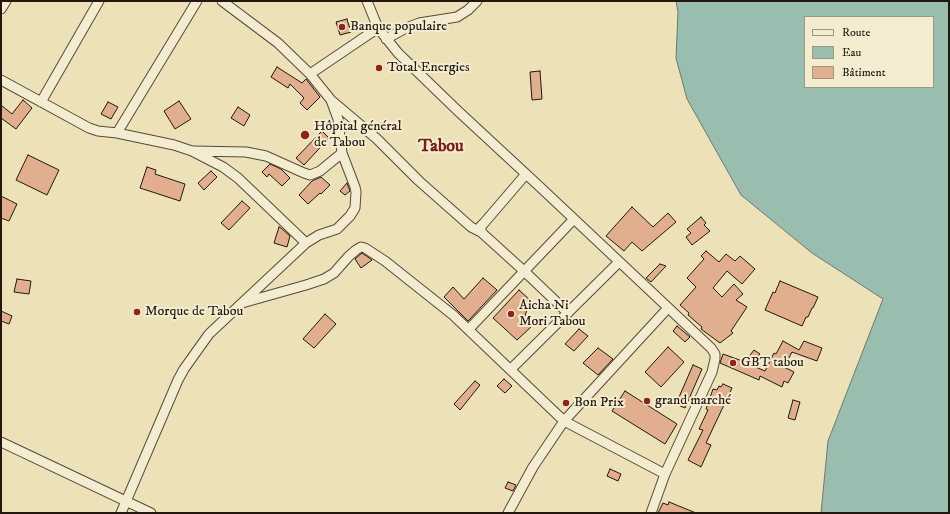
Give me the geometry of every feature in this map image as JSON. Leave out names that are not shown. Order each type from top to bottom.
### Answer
[{"type":"street","points":[[1,8],[6,1]]},
{"type":"street","points":[[41,102],[100,1]]},
{"type":"street","points":[[117,133],[197,1]]},
{"type":"street","points":[[222,1],[278,44],[310,74],[331,100],[377,139],[419,181],[470,227],[481,232],[568,313]]},
{"type":"street","points":[[367,1],[378,28],[398,53],[452,106],[711,348],[715,354],[712,372],[665,474],[650,513]]},
{"type":"street","points":[[386,39],[419,23],[457,17],[468,10],[477,1]]},
{"type":"street","points":[[310,74],[378,28]]},
{"type":"street","points":[[1,80],[89,128],[174,145],[192,151],[223,167],[238,178],[306,243]]},
{"type":"street","points":[[121,513],[184,369],[209,334],[240,303],[306,243],[319,235],[337,229],[350,216],[355,208],[355,187],[342,152],[338,119],[331,100]]},
{"type":"street","points":[[192,151],[217,150],[252,153],[266,156],[304,174],[320,171],[342,152]]},
{"type":"street","points":[[481,232],[481,226],[484,222],[526,174]]},
{"type":"street","points":[[469,330],[574,219]]},
{"type":"street","points":[[240,303],[324,279],[334,273],[356,250],[361,247],[365,248],[385,260],[436,300],[564,421],[665,474]]},
{"type":"street","points":[[511,370],[619,262]]},
{"type":"street","points":[[508,513],[533,467],[564,421],[668,308]]},
{"type":"street","points":[[1,442],[152,513]]},
{"type":"water","points":[[676,1],[949,1],[949,513],[821,513],[828,441],[883,299],[812,253],[741,195],[687,99],[676,58],[678,12]]},
{"type":"building","points":[[347,19],[351,32],[340,35],[336,22]]},
{"type":"building","points":[[277,67],[302,83],[306,79],[320,97],[307,110],[300,103],[304,98],[290,84],[288,88],[271,77]]},
{"type":"building","points":[[540,71],[542,99],[532,100],[530,72]]},
{"type":"building","points":[[23,100],[32,108],[16,129],[1,118],[1,105],[12,114]]},
{"type":"building","points":[[179,101],[191,119],[175,129],[164,111]]},
{"type":"building","points":[[108,102],[118,107],[111,119],[101,114]]},
{"type":"building","points":[[238,107],[250,115],[244,126],[231,118]]},
{"type":"building","points":[[322,131],[329,138],[304,165],[296,158]]},
{"type":"building","points":[[28,155],[59,170],[47,195],[16,180]]},
{"type":"building","points":[[270,164],[281,169],[290,178],[282,186],[269,174],[267,177],[262,172]]},
{"type":"building","points":[[147,167],[156,170],[155,174],[185,184],[180,201],[140,188]]},
{"type":"building","points":[[211,171],[217,177],[204,190],[198,183]]},
{"type":"building","points":[[321,177],[330,185],[308,204],[299,195],[312,181]]},
{"type":"building","points":[[347,183],[350,191],[345,195],[340,191]]},
{"type":"building","points":[[1,196],[17,204],[9,221],[1,218]]},
{"type":"building","points":[[242,201],[250,208],[229,230],[221,223]]},
{"type":"building","points":[[632,207],[653,227],[668,213],[676,222],[642,251],[632,242],[624,251],[606,236]]},
{"type":"building","points":[[701,217],[706,223],[704,225],[710,231],[692,245],[686,237],[691,233],[687,229]]},
{"type":"building","points":[[279,227],[290,236],[287,247],[274,243]]},
{"type":"building","points":[[706,251],[719,262],[726,254],[735,261],[740,256],[755,269],[742,284],[727,271],[713,288],[722,297],[734,284],[743,294],[736,300],[747,307],[731,331],[733,333],[720,343],[701,329],[702,327],[688,315],[689,313],[680,305],[696,287],[687,278],[704,259],[701,256]]},
{"type":"building","points":[[362,253],[372,260],[361,268],[355,259]]},
{"type":"building","points":[[660,264],[666,266],[651,282],[646,278]]},
{"type":"building","points":[[483,278],[497,290],[468,321],[444,297],[453,287],[464,299]]},
{"type":"building","points":[[17,279],[31,281],[29,294],[14,292]]},
{"type":"building","points":[[780,281],[818,297],[802,326],[765,310]]},
{"type":"building","name":"Aicha Ni Mori Tabou","points":[[519,290],[530,300],[524,319],[531,327],[517,340],[493,318]]},
{"type":"building","points":[[1,311],[12,316],[9,324],[1,321]]},
{"type":"building","points":[[325,314],[336,324],[314,348],[303,339]]},
{"type":"building","points":[[677,326],[690,337],[685,342],[673,331]]},
{"type":"building","points":[[579,329],[588,336],[574,351],[565,344]]},
{"type":"building","points":[[783,341],[799,350],[804,341],[822,348],[817,361],[792,352],[784,367],[794,372],[788,383],[784,381],[782,387],[760,376],[759,380],[720,363],[723,354],[745,362],[754,350],[760,354],[751,365],[765,371],[774,353],[776,354]]},
{"type":"building","points":[[668,347],[684,362],[661,387],[645,372]]},
{"type":"building","points":[[598,348],[613,359],[598,375],[583,363]]},
{"type":"building","points":[[693,365],[702,369],[685,408],[676,404]]},
{"type":"building","points":[[504,379],[512,386],[505,393],[497,386]]},
{"type":"building","points":[[475,381],[480,385],[460,410],[454,404]]},
{"type":"building","points":[[723,384],[732,388],[706,443],[711,445],[701,467],[688,460],[703,430],[699,429],[708,410],[706,409],[713,389],[717,390],[719,386],[721,387]]},
{"type":"building","points":[[625,391],[677,424],[665,444],[612,411]]},
{"type":"building","points":[[793,400],[800,402],[795,420],[788,418]]},
{"type":"building","points":[[610,469],[621,474],[618,481],[607,476]]},
{"type":"building","points":[[508,482],[516,485],[513,491],[505,488]]},
{"type":"building","points":[[669,502],[696,513],[658,513],[663,503],[668,505]]},
{"type":"place","name":"Banque populaire","points":[[342,27]]},
{"type":"place","name":"Total Energies","points":[[379,68]]},
{"type":"place","name":"Hôpital général de Tabou","points":[[305,135]]},
{"type":"place","name":"Morque de Tabou","points":[[137,312]]},
{"type":"place","name":"Aicha Ni Mori Tabou","points":[[511,314]]},
{"type":"place","name":"GBT tabou","points":[[733,363]]},
{"type":"place","name":"grand marché","points":[[647,401]]},
{"type":"place","name":"Bon Prix","points":[[566,403]]},
{"type":"district","name":"Tabou","points":[[441,147]]}]
